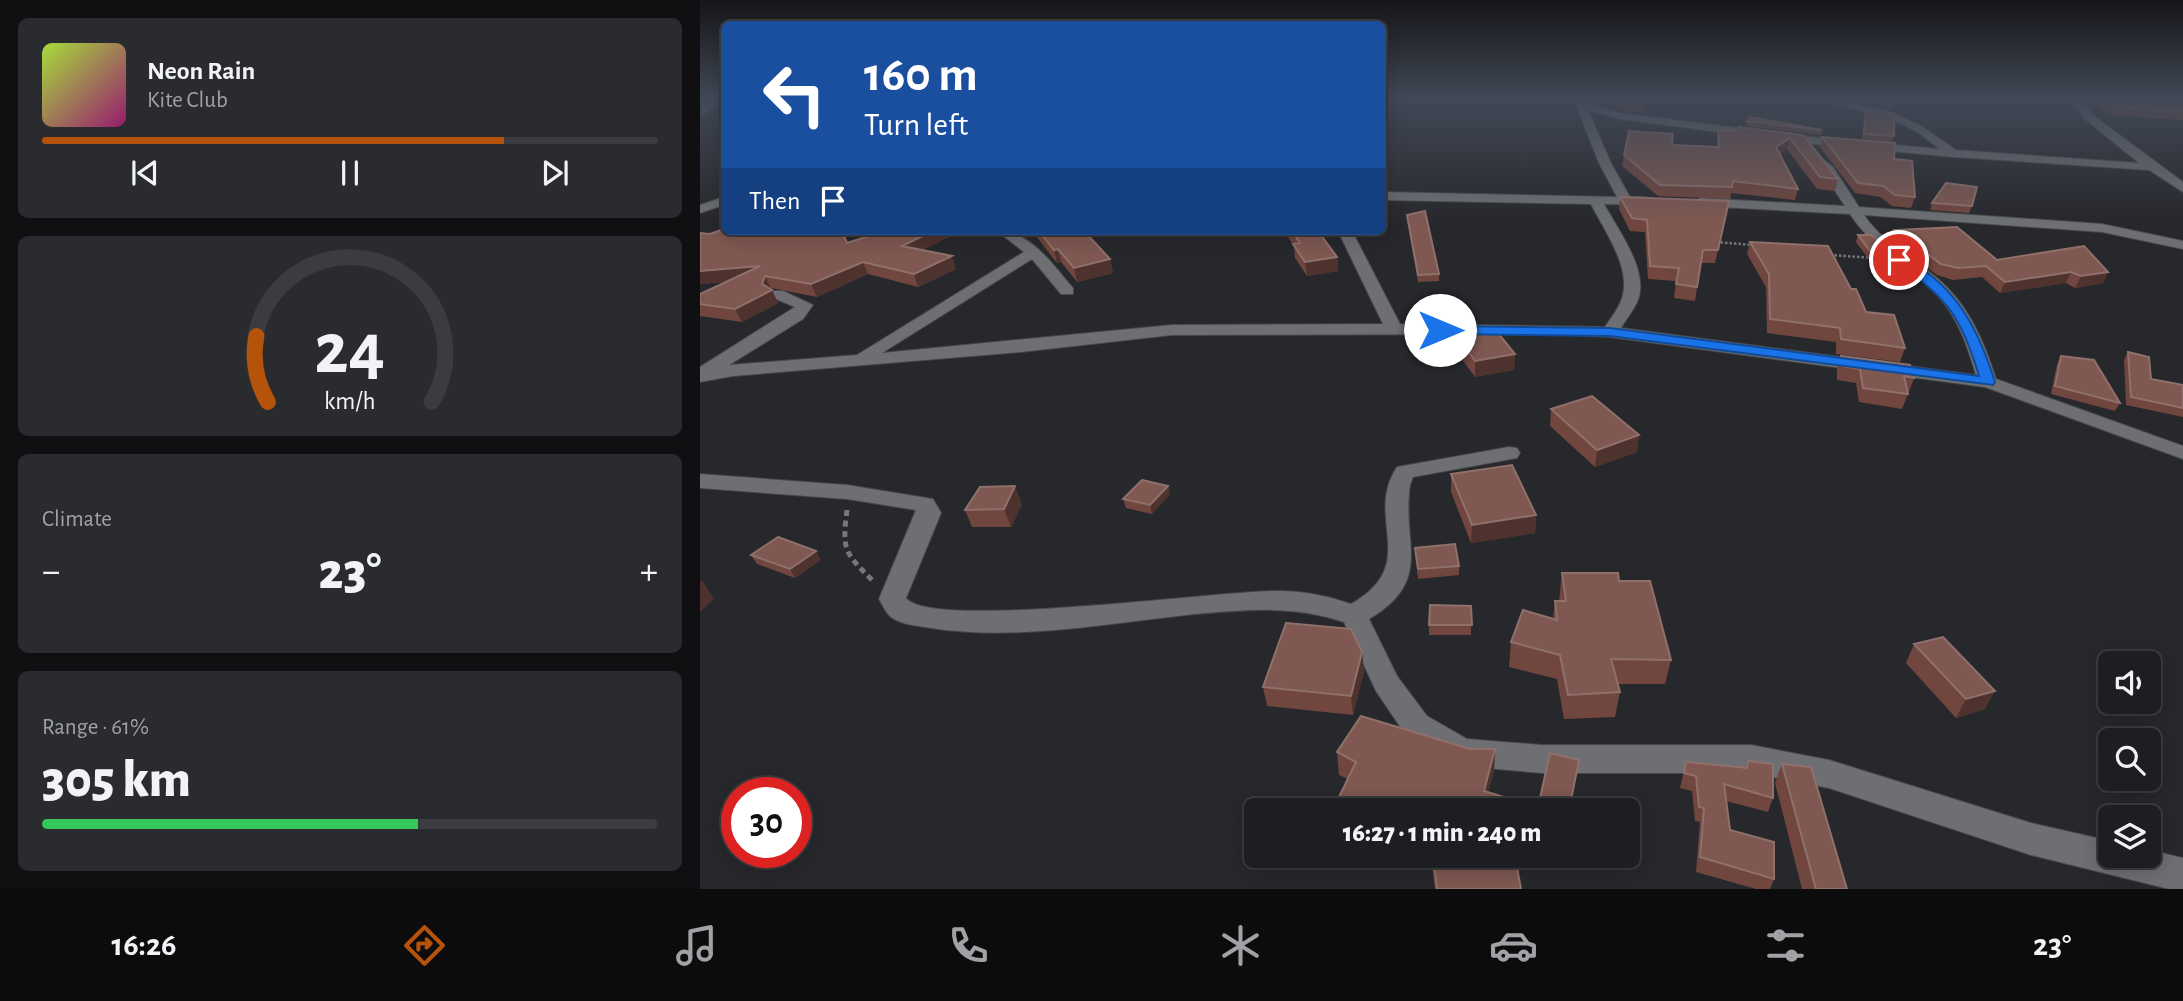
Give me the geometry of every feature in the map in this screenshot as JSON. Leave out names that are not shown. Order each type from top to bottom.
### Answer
[{"type":"street","points":[[1595,139],[1626,201]]},
{"type":"street","points":[[1805,139],[1838,181],[1874,237],[1899,260],[1931,281],[1953,302],[1977,346],[1988,382]]},
{"type":"street","points":[[1810,139],[1954,154],[2183,169]]},
{"type":"street","points":[[1934,139],[1954,154]]},
{"type":"street","points":[[2117,139],[2183,188]]},
{"type":"street","points":[[1386,196],[1666,201]]},
{"type":"street","points":[[1596,201],[1633,284],[1630,298],[1610,332]]},
{"type":"street","points":[[700,209],[721,202]]},
{"type":"street","points":[[1688,202],[1855,210],[1969,221],[2124,230],[2183,245]]},
{"type":"street","points":[[1010,235],[1034,252],[1067,291]]},
{"type":"street","points":[[1347,235],[1394,330]]},
{"type":"street","points":[[862,358],[1034,252]]},
{"type":"street","points":[[701,375],[797,315],[805,305],[777,294]]},
{"type":"street","points":[[701,375],[862,358],[1021,347],[1172,330],[1610,332],[1988,382],[2183,453]]},
{"type":"street","points":[[700,481],[847,492],[925,504],[929,513],[892,599],[900,610],[951,621],[1032,621],[1211,603],[1281,600],[1324,605],[1354,615],[1376,604],[1395,586],[1400,567],[1396,485],[1405,472],[1509,453]]},
{"type":"street","points":[[1354,615],[1386,683],[1416,725],[1462,752],[1542,759],[1751,759],[1829,774],[1902,795],[2031,839],[2183,875]]},
{"type":"path","points":[[1715,242],[1753,245]]},
{"type":"path","points":[[1821,254],[1899,260]]},
{"type":"path","points":[[847,492],[843,543],[871,580],[895,588]]},
{"type":"building","points":[[1627,139],[1673,139],[1672,145],[1719,147],[1719,139],[1788,139],[1776,147],[1798,189],[1733,181],[1732,187],[1660,185],[1624,155]]},
{"type":"building","points":[[1791,139],[1807,139],[1838,179],[1820,177]]},
{"type":"building","points":[[1824,139],[1895,143],[1894,159],[1912,161],[1915,197],[1895,195],[1883,186],[1858,183]]},
{"type":"building","points":[[1946,183],[1977,187],[1972,206],[1932,203]]},
{"type":"building","points":[[1620,197],[1729,201],[1718,250],[1703,250],[1697,287],[1676,284],[1679,268],[1650,266],[1647,220],[1632,218]]},
{"type":"building","points":[[1425,211],[1439,274],[1418,275],[1407,215]]},
{"type":"building","points":[[1957,227],[1997,260],[2084,246],[2108,272],[2081,276],[2071,272],[2005,282],[1986,266],[1958,268],[1941,264],[1895,230]]},
{"type":"building","points":[[721,230],[721,235],[844,235],[847,243],[872,235],[925,235],[902,246],[952,256],[914,274],[863,262],[811,284],[765,276],[762,284],[772,290],[735,309],[700,304],[700,294],[760,266],[700,271],[700,233],[710,234]]},
{"type":"building","points":[[1042,235],[1088,235],[1110,259],[1074,268],[1058,249],[1054,250]]},
{"type":"building","points":[[1295,235],[1321,235],[1337,257],[1305,262],[1293,244],[1300,243]]},
{"type":"building","points":[[1858,235],[1871,235],[1911,267],[1881,266]]},
{"type":"building","points":[[1750,242],[1828,246],[1851,289],[1856,289],[1866,312],[1894,315],[1905,348],[1841,339],[1840,328],[1770,319],[1769,274]]},
{"type":"building","points":[[1495,329],[1515,354],[1475,361],[1456,335]]},
{"type":"building","points":[[2128,352],[2149,357],[2151,379],[2183,385],[2183,408],[2131,397]]},
{"type":"building","points":[[1841,356],[1910,365],[1914,378],[1904,376],[1908,394],[1863,388],[1860,369],[1842,366]]},
{"type":"building","points":[[2061,356],[2094,360],[2120,403],[2055,386]]},
{"type":"building","points":[[1592,396],[1639,435],[1597,450],[1551,409]]},
{"type":"building","points":[[1512,465],[1536,515],[1472,525],[1451,474]]},
{"type":"building","points":[[1142,480],[1168,486],[1150,505],[1123,499]]},
{"type":"building","points":[[1015,486],[1004,509],[965,510],[980,487]]},
{"type":"building","points":[[778,537],[816,551],[790,569],[751,555]]},
{"type":"building","points":[[1455,544],[1459,566],[1418,569],[1415,548]]},
{"type":"building","points":[[1562,573],[1618,573],[1619,581],[1650,581],[1671,660],[1611,659],[1620,692],[1568,695],[1560,655],[1511,642],[1523,610],[1557,620],[1555,601],[1566,601]]},
{"type":"building","points":[[1430,605],[1471,606],[1472,625],[1429,625]]},
{"type":"building","points":[[1286,623],[1351,629],[1362,652],[1351,696],[1263,687]]},
{"type":"building","points":[[1943,637],[1995,691],[1966,699],[1914,644]]},
{"type":"building","points":[[1361,716],[1470,749],[1495,749],[1484,791],[1508,798],[1342,798],[1339,797],[1356,762],[1337,752]]},
{"type":"building","points":[[1550,753],[1579,760],[1571,798],[1540,798]]},
{"type":"building","points":[[1748,761],[1773,764],[1773,798],[1724,784],[1730,830],[1774,842],[1774,879],[1700,857],[1704,808],[1699,807],[1696,776],[1684,773],[1686,762],[1747,768]]},
{"type":"building","points":[[1782,764],[1811,767],[1847,889],[1816,889]]},
{"type":"building","points":[[1434,868],[1517,868],[1521,889],[1437,889]]},
{"type":"route","points":[[1440,330],[1556,329],[1610,332],[1988,382],[1977,346],[1953,302],[1931,281],[1899,260]]}]
